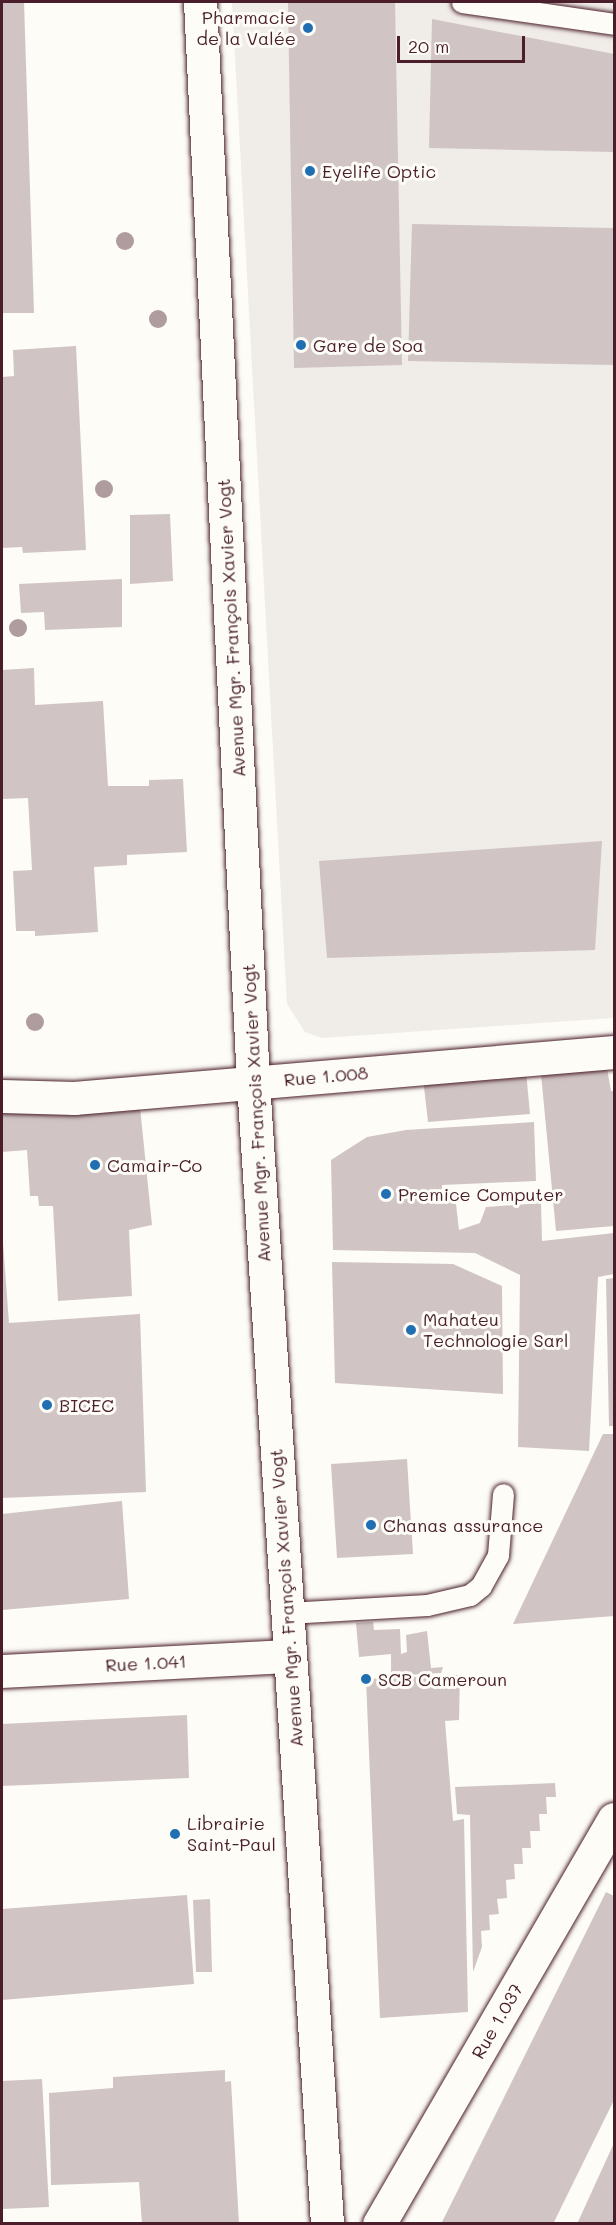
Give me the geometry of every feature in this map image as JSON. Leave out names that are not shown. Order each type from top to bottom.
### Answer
[{"type":"main road","name":"Avenue Mgr. François Xavier Vogt","points":[[200,2],[253,1082],[327,2223]]},
{"type":"main road","name":"Rue 1.008","points":[[2,1096],[74,1098],[615,1052]]},
{"type":"main road","name":"Rue 1.041","points":[[2,1671],[290,1656]]},
{"type":"main road","name":"Rue 1.037","points":[[379,2223],[615,1819]]},
{"type":"lane","points":[[462,2],[615,24]]},
{"type":"lane","points":[[287,1613],[428,1605],[470,1595],[482,1586],[498,1556],[503,1494]]},
{"type":"shaded area","points":[[232,2],[614,2],[614,1018],[322,1038],[305,1032],[287,1004]]},
{"type":"building","points":[[2,2],[24,2],[34,313],[2,313]]},
{"type":"building","points":[[288,2],[395,2],[402,365],[294,368]]},
{"type":"building","points":[[432,19],[614,54],[614,152],[429,148]]},
{"type":"building","points":[[412,224],[614,228],[614,365],[408,361]]},
{"type":"building","points":[[76,346],[86,550],[23,553],[22,547],[2,548],[2,377],[14,376],[13,350]]},
{"type":"building","points":[[170,514],[173,581],[130,584],[130,515]]},
{"type":"building","points":[[122,579],[122,627],[45,630],[44,612],[21,613],[19,584]]},
{"type":"building","points":[[34,668],[35,705],[103,701],[108,786],[149,786],[149,780],[183,779],[187,852],[127,855],[127,865],[94,867],[98,932],[35,936],[35,931],[16,931],[13,871],[32,870],[28,798],[2,799],[2,670]]},
{"type":"building","points":[[602,841],[595,950],[327,958],[319,861]]},
{"type":"building","points":[[605,1057],[611,1091],[614,1091],[614,1226],[556,1231],[540,1064]]},
{"type":"building","points":[[526,1071],[530,1114],[428,1122],[423,1078]]},
{"type":"building","points":[[140,1107],[152,1225],[129,1230],[132,1296],[58,1301],[53,1206],[39,1206],[38,1196],[30,1196],[27,1150],[2,1152],[2,1113]]},
{"type":"building","points":[[534,1122],[536,1181],[442,1185],[442,1196],[455,1195],[459,1230],[480,1223],[486,1207],[541,1203],[542,1241],[614,1233],[614,1274],[598,1277],[589,1451],[518,1447],[520,1275],[475,1253],[333,1250],[331,1160],[367,1137],[406,1130]]},
{"type":"building","points":[[2,1229],[9,1323],[140,1314],[146,1492],[2,1498]]},
{"type":"building","points":[[332,1262],[453,1264],[502,1286],[503,1394],[335,1383]]},
{"type":"building","points":[[614,1278],[614,1426],[609,1426],[606,1279]]},
{"type":"building","points":[[603,1434],[614,1434],[614,1616],[513,1624]]},
{"type":"building","points":[[407,1459],[413,1554],[337,1558],[331,1464]]},
{"type":"building","points":[[122,1501],[129,1599],[2,1610],[2,1514]]},
{"type":"building","points":[[373,1622],[374,1630],[400,1629],[401,1654],[407,1652],[406,1635],[427,1631],[431,1668],[443,1667],[441,1673],[391,1676],[391,1654],[359,1657],[356,1623]]},
{"type":"building","points":[[460,1675],[459,1720],[445,1721],[453,1821],[464,1819],[468,2012],[380,2018],[366,1679]]},
{"type":"building","points":[[187,1715],[189,1778],[2,1786],[2,1724]]},
{"type":"building","points":[[555,1783],[556,1797],[546,1797],[547,1814],[539,1814],[540,1831],[530,1831],[531,1848],[522,1848],[523,1864],[514,1864],[515,1879],[506,1880],[507,1898],[497,1899],[499,1914],[489,1915],[490,1930],[481,1931],[482,1947],[473,1972],[470,1815],[457,1814],[455,1787]]},
{"type":"building","points":[[606,1892],[614,1896],[614,2100],[553,2224],[441,2224]]},
{"type":"building","points":[[187,1895],[194,1984],[2,2000],[2,1909]]},
{"type":"building","points":[[210,1899],[212,1972],[196,1972],[193,1900]]},
{"type":"building","points":[[225,2070],[225,2082],[231,2081],[239,2224],[142,2224],[139,2182],[51,2185],[49,2093],[113,2088],[113,2077]]},
{"type":"building","points":[[42,2079],[49,2207],[2,2209],[2,2081]]},
{"type":"building","points":[[614,2143],[614,2224],[577,2224]]},
{"type":"place","name":"Pharmacie de la Valée","points":[[308,28]]},
{"type":"place","name":"Eyelife Optic","points":[[310,171]]},
{"type":"place","name":"Gare de Soa","points":[[301,345]]},
{"type":"place","name":"Camair-Co","points":[[95,1165]]},
{"type":"place","name":"Premice Computer","points":[[386,1194]]},
{"type":"place","name":"Mahateu Technologie Sarl","points":[[411,1330]]},
{"type":"place","name":"BICEC","points":[[47,1405]]},
{"type":"place","name":"Chanas assurance","points":[[371,1525]]},
{"type":"place","name":"SCB Cameroun","points":[[366,1679]]},
{"type":"place","name":"Librairie Saint-Paul","points":[[175,1834]]}]
